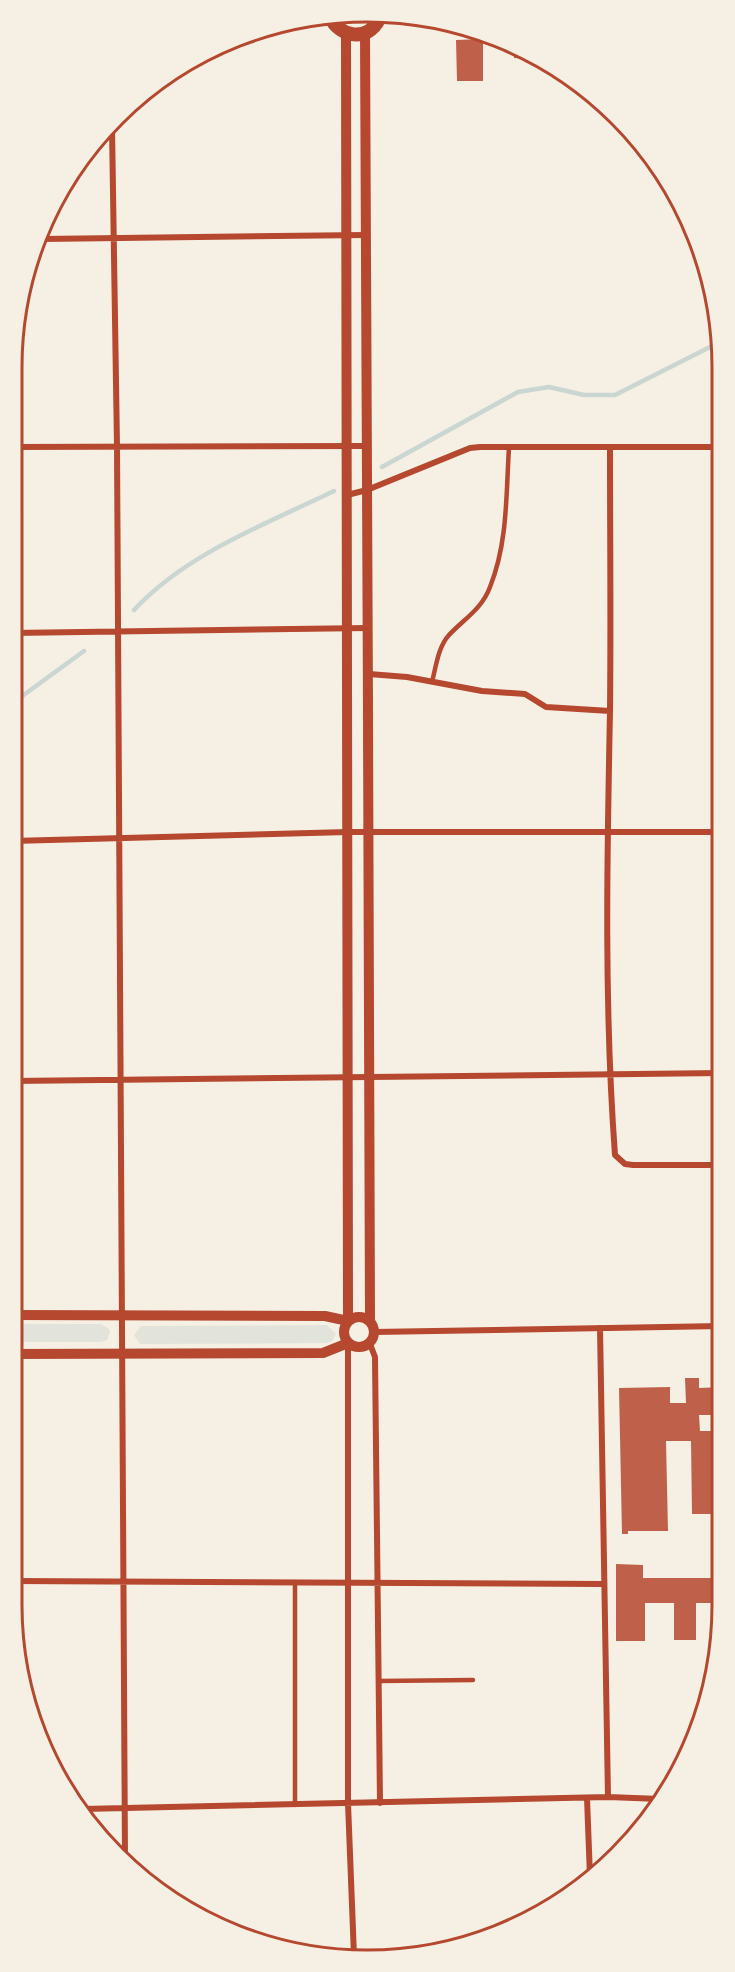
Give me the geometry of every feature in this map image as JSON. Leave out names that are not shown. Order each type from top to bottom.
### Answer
[{"type":"main road","points":[[335,24],[346,33],[365,33],[376,22]]},
{"type":"street","points":[[346,33],[348,1321],[343,1332],[348,1343],[348,1803],[354,1949]]},
{"type":"street","points":[[365,33],[365,446],[369,674],[371,1076],[370,1322],[374,1332],[370,1344],[375,1357],[380,1803]]},
{"type":"street","points":[[112,136],[117,446],[116,630],[124,1353],[125,1849]]},
{"type":"street","points":[[48,239],[365,235]]},
{"type":"street","points":[[22,447],[365,446]]},
{"type":"street","points":[[346,495],[367,489],[470,448],[712,447]]},
{"type":"street","points":[[610,448],[610,711],[606,830],[609,1074],[615,1155],[625,1164],[712,1165]]},
{"type":"street","points":[[22,633],[368,628]]},
{"type":"street","points":[[369,674],[482,691],[525,694],[546,707],[610,711]]},
{"type":"street","points":[[22,841],[348,832],[606,830],[712,832]]},
{"type":"street","points":[[22,1081],[712,1073]]},
{"type":"street","points":[[22,1315],[325,1316],[348,1321],[359,1317],[370,1322]]},
{"type":"street","points":[[374,1332],[712,1326]]},
{"type":"street","points":[[600,1328],[602,1584],[608,1797]]},
{"type":"street","points":[[22,1354],[323,1353],[348,1343],[359,1348],[370,1344]]},
{"type":"street","points":[[22,1581],[602,1584]]},
{"type":"street","points":[[90,1809],[608,1797],[652,1799]]},
{"type":"street","points":[[587,1798],[590,1868]]},
{"type":"lane","points":[[432,682],[441,648],[448,636],[465,622],[490,587],[508,509],[509,447]]},
{"type":"lane","points":[[294,1582],[295,1805]]},
{"type":"lane","points":[[379,1681],[473,1680]]},
{"type":"shaded area","points":[[22,1324],[101,1324],[109,1329],[110,1333],[107,1340],[101,1342],[22,1342]]},
{"type":"shaded area","points":[[327,1325],[336,1334],[332,1341],[327,1343],[140,1344],[134,1335],[141,1326]]},
{"type":"building","points":[[473,39],[483,43],[483,81],[457,81],[456,40]]},
{"type":"building","points":[[685,1378],[699,1378],[699,1388],[712,1387],[712,1415],[699,1415],[700,1431],[712,1431],[712,1514],[692,1514],[691,1441],[666,1441],[668,1531],[628,1531],[628,1534],[622,1534],[619,1388],[670,1387],[670,1403],[686,1403]]},
{"type":"building","points":[[616,1564],[643,1565],[643,1578],[712,1578],[712,1603],[696,1603],[696,1640],[674,1640],[674,1603],[645,1603],[645,1641],[616,1641]]},
{"type":"waterway","points":[[382,467],[518,392],[549,387],[584,395],[615,395],[712,346]]},
{"type":"waterway","points":[[134,610],[155,590],[203,556],[255,528],[334,491]]},
{"type":"waterway","points":[[22,697],[84,651]]}]
